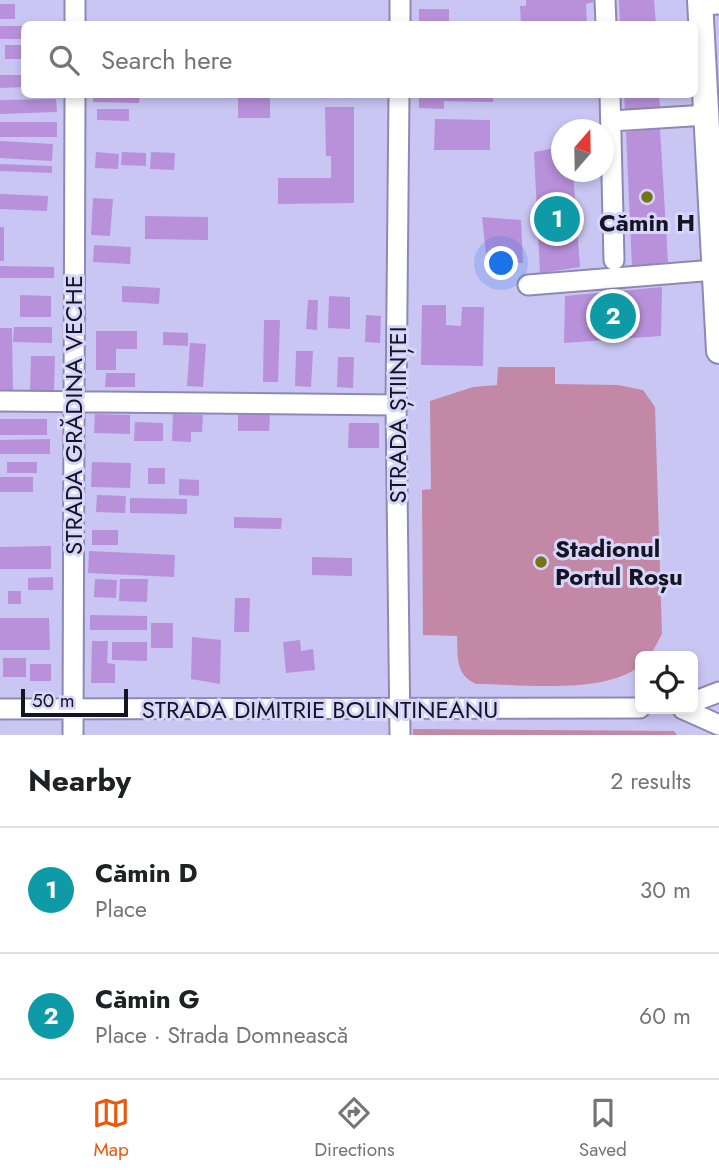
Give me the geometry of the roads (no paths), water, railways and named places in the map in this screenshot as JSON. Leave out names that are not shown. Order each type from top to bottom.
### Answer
[{"type":"main road","points":[[706,3],[707,115],[714,143],[719,351]]},
{"type":"street","points":[[75,0],[75,21]]},
{"type":"street","points":[[400,0],[400,21]]},
{"type":"street","points":[[605,0],[606,21]]},
{"type":"street","name":"STRADA GRĂDINA VECHE","points":[[74,735],[75,98]]},
{"type":"street","name":"STRADA ȘTIINȚEI","points":[[399,98],[396,405],[400,735]]},
{"type":"street","points":[[610,98],[611,119]]},
{"type":"street","points":[[614,121],[707,115]]},
{"type":"street","points":[[612,182],[614,260]]},
{"type":"street","points":[[528,285],[715,270]]},
{"type":"street","points":[[0,401],[396,405]]},
{"type":"street","points":[[698,700],[719,692]]},
{"type":"street","name":"STRADA DIMITRIE BOLINTINEANU","points":[[0,709],[635,708]]},
{"type":"street","points":[[694,714],[719,725]]},
{"type":"place","name":"Cămin H","points":[[647,197]]},
{"type":"place","name":"Cămin D","points":[[557,219]]},
{"type":"place","name":"Cămin G","points":[[613,316]]},
{"type":"place","name":"Stadionul Portul Roșu","points":[[541,562]]}]
